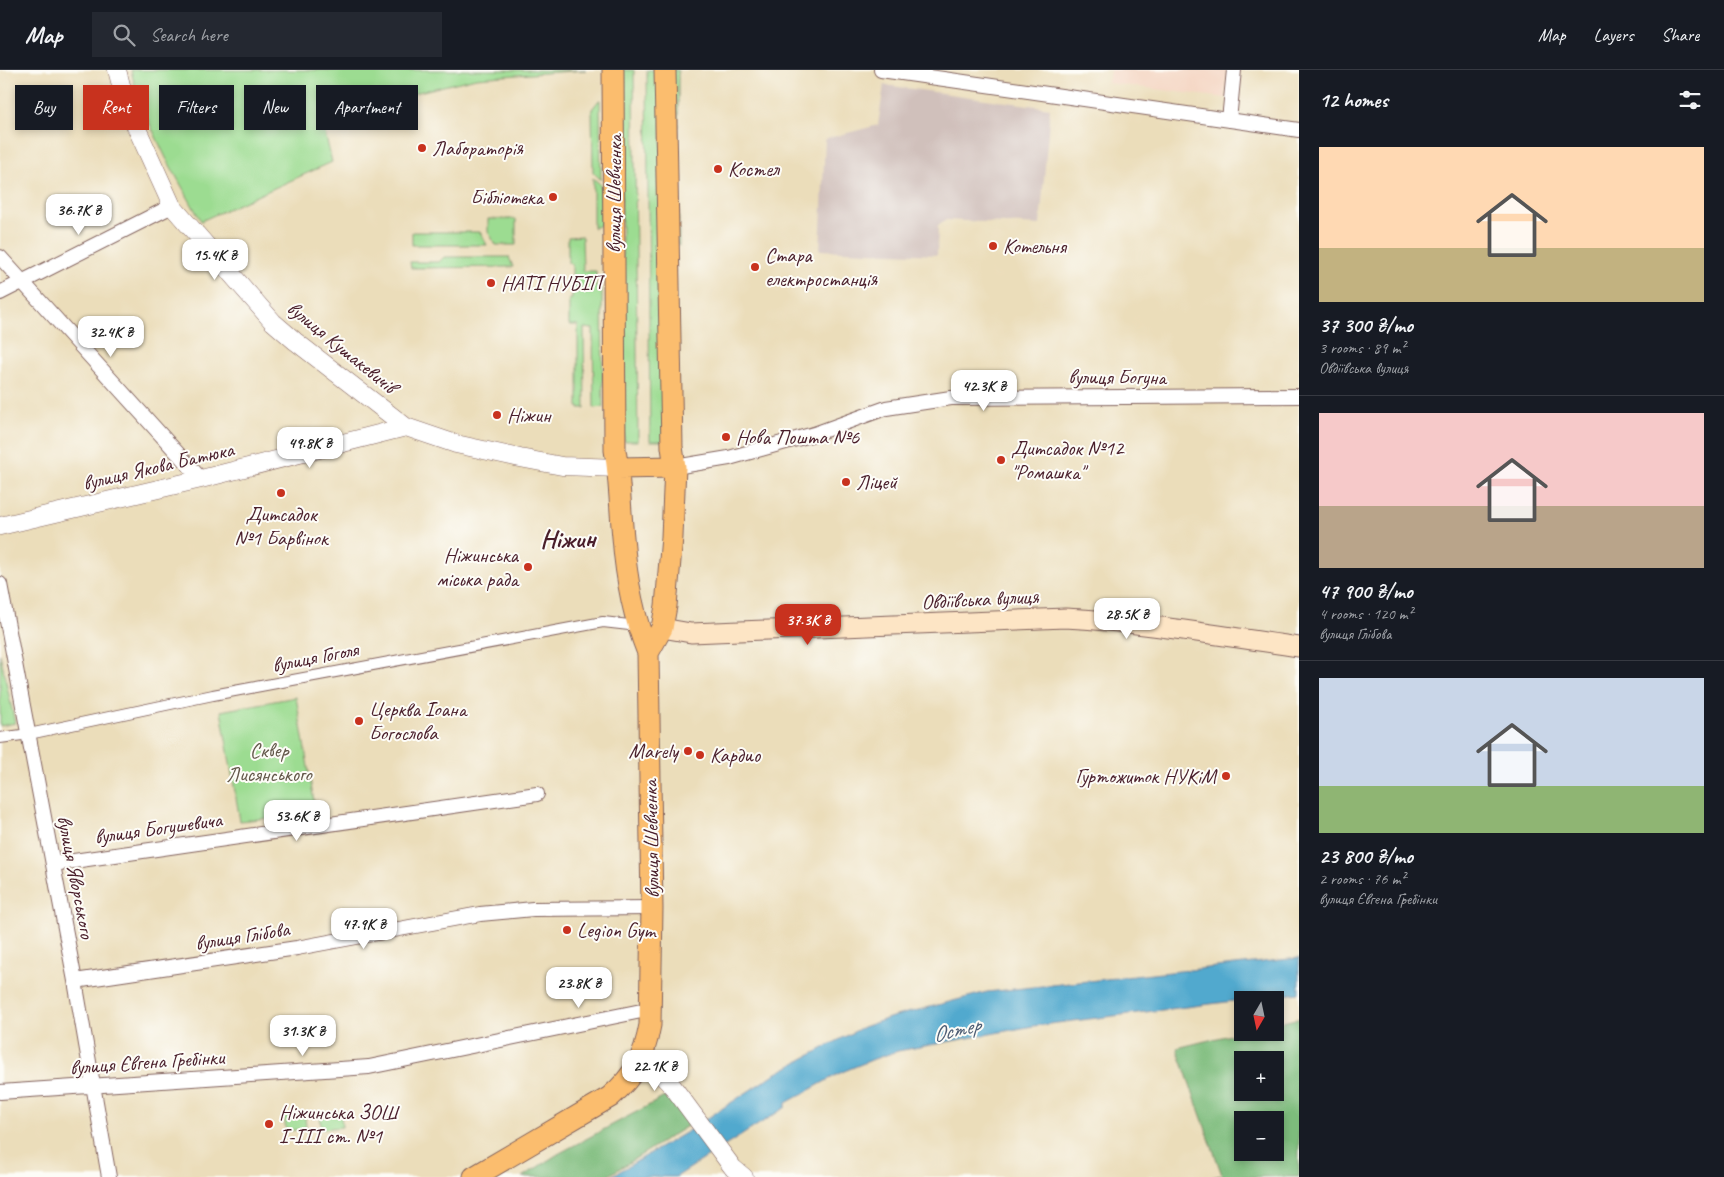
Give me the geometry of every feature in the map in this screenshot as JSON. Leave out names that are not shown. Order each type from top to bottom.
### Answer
[{"type":"main road","name":"вулиця Шевченка","points":[[474,1177],[610,1097],[632,1076],[643,1056],[651,1017],[652,908],[648,653],[638,626],[628,585],[615,450],[613,70]]},
{"type":"main road","points":[[648,653],[662,628],[666,606],[672,537],[675,467],[672,437],[665,70]]},
{"type":"main road","points":[[618,468],[675,467]]},
{"type":"main road","name":"Овдіївська вулиця","points":[[662,628],[692,633],[1065,618],[1144,625],[1299,647]]},
{"type":"main road","points":[[638,626],[662,628]]},
{"type":"street","name":"вулиця Кушакевичів","points":[[117,70],[125,100],[133,120],[172,206],[273,322],[406,427]]},
{"type":"street","points":[[880,70],[1299,130]]},
{"type":"street","points":[[1229,120],[1234,70]]},
{"type":"street","points":[[0,293],[172,206]]},
{"type":"street","points":[[0,257],[201,479]]},
{"type":"street","name":"вулиця Богуна","points":[[675,467],[738,456],[814,434],[886,408],[951,398],[1299,396]]},
{"type":"street","points":[[406,427],[456,444],[520,458],[562,466],[618,468]]},
{"type":"street","name":"вулиця Якова Батюка","points":[[0,526],[201,479],[406,427]]},
{"type":"street","name":"вулиця Яворського","points":[[0,584],[75,982],[109,1177]]},
{"type":"street","name":"вулиця Гоголя","points":[[0,738],[29,734],[213,695],[603,622],[638,626]]},
{"type":"street","name":"вулиця Богушевича","points":[[52,864],[537,794]]},
{"type":"street","name":"вулиця Глібова","points":[[75,982],[297,948],[480,914],[532,909],[652,908]]},
{"type":"street","name":"вулиця Євгена Гребінки","points":[[0,1092],[369,1067],[651,1017]]},
{"type":"street","points":[[643,1056],[673,1087],[738,1172]]},
{"type":"shaded area","points":[[1110,70],[1227,70],[1225,98],[1108,83]]},
{"type":"shaded area","points":[[884,85],[1050,108],[1040,225],[946,220],[938,226],[937,255],[820,250],[825,139],[878,125]]},
{"type":"green space","points":[[131,70],[586,70],[476,78],[418,92],[418,85],[316,85],[316,130],[324,130],[332,162],[201,221],[166,158],[149,122],[149,85],[135,85]]},
{"type":"green space","points":[[620,70],[634,70],[638,441],[624,441]]},
{"type":"green space","points":[[647,70],[661,70],[665,441],[650,441]]},
{"type":"green space","points":[[671,70],[678,70],[679,246],[677,245]]},
{"type":"green space","points":[[600,99],[601,180],[593,172],[592,109]]},
{"type":"green space","points":[[593,178],[601,185],[601,225],[593,228]]},
{"type":"green space","points":[[488,219],[516,219],[516,245],[496,245],[488,232]]},
{"type":"green space","points":[[412,232],[480,232],[487,245],[412,245]]},
{"type":"green space","points":[[582,236],[583,271],[596,271],[596,288],[602,288],[603,407],[594,408],[593,329],[584,328],[585,408],[578,408],[578,325],[569,325],[569,299],[572,299],[572,264],[568,263],[568,237]]},
{"type":"green space","points":[[444,257],[509,257],[513,267],[411,268],[410,262],[439,262]]},
{"type":"green space","points":[[0,654],[15,723],[0,726]]},
{"type":"green space","name":"Сквер Лисянського","points":[[296,697],[316,813],[240,821],[221,711]]},
{"type":"green space","points":[[1299,1018],[1299,1177],[1213,1177],[1222,1175],[1177,1048],[1234,1034],[1234,1041],[1284,1041],[1284,1022]]},
{"type":"green space","points":[[668,1095],[689,1125],[606,1177],[522,1177],[558,1154]]},
{"type":"green space","points":[[341,1112],[342,1127],[321,1129],[320,1113]]},
{"type":"green space","points":[[305,1114],[306,1129],[286,1131],[284,1116]]},
{"type":"water","name":"Остер","points":[[1299,958],[1299,993],[1284,995],[1284,991],[1234,991],[1234,1001],[1033,1026],[898,1051],[842,1072],[786,1103],[786,1107],[676,1177],[610,1177],[688,1131],[773,1075],[863,1027],[892,1017],[987,992]]},
{"type":"place","name":"Лабораторія","points":[[422,148]]},
{"type":"place","name":"Костел","points":[[718,169]]},
{"type":"place","name":"Бібліотека","points":[[553,197]]},
{"type":"place","name":"Котельня","points":[[993,246]]},
{"type":"place","name":"Cтара електростанція","points":[[755,267]]},
{"type":"place","name":"НАТІ НУБІП","points":[[491,283]]},
{"type":"place","name":"Ніжин","points":[[497,415]]},
{"type":"place","name":"Нова Пошта №6","points":[[726,437]]},
{"type":"place","name":"Дитсадок №12 \"Ромашка\"","points":[[1001,460]]},
{"type":"place","name":"Ліцей","points":[[846,482]]},
{"type":"place","name":"Дитсадок №1 Барвінок","points":[[281,493]]},
{"type":"place","name":"Ніжинська міська рада","points":[[528,567]]},
{"type":"place","name":"Церква Іоана Богослова","points":[[359,721]]},
{"type":"place","name":"Marely","points":[[688,751]]},
{"type":"place","name":"Кардио","points":[[700,755]]},
{"type":"place","name":"Гуртожиток НУКіМ","points":[[1226,776]]},
{"type":"place","name":"Legion Gym","points":[[567,930]]},
{"type":"place","name":"Ніжинська ЗОШ І-ІІІ ст. №1","points":[[269,1124]]},
{"type":"district","name":"Ніжин","points":[[568,538]]}]
